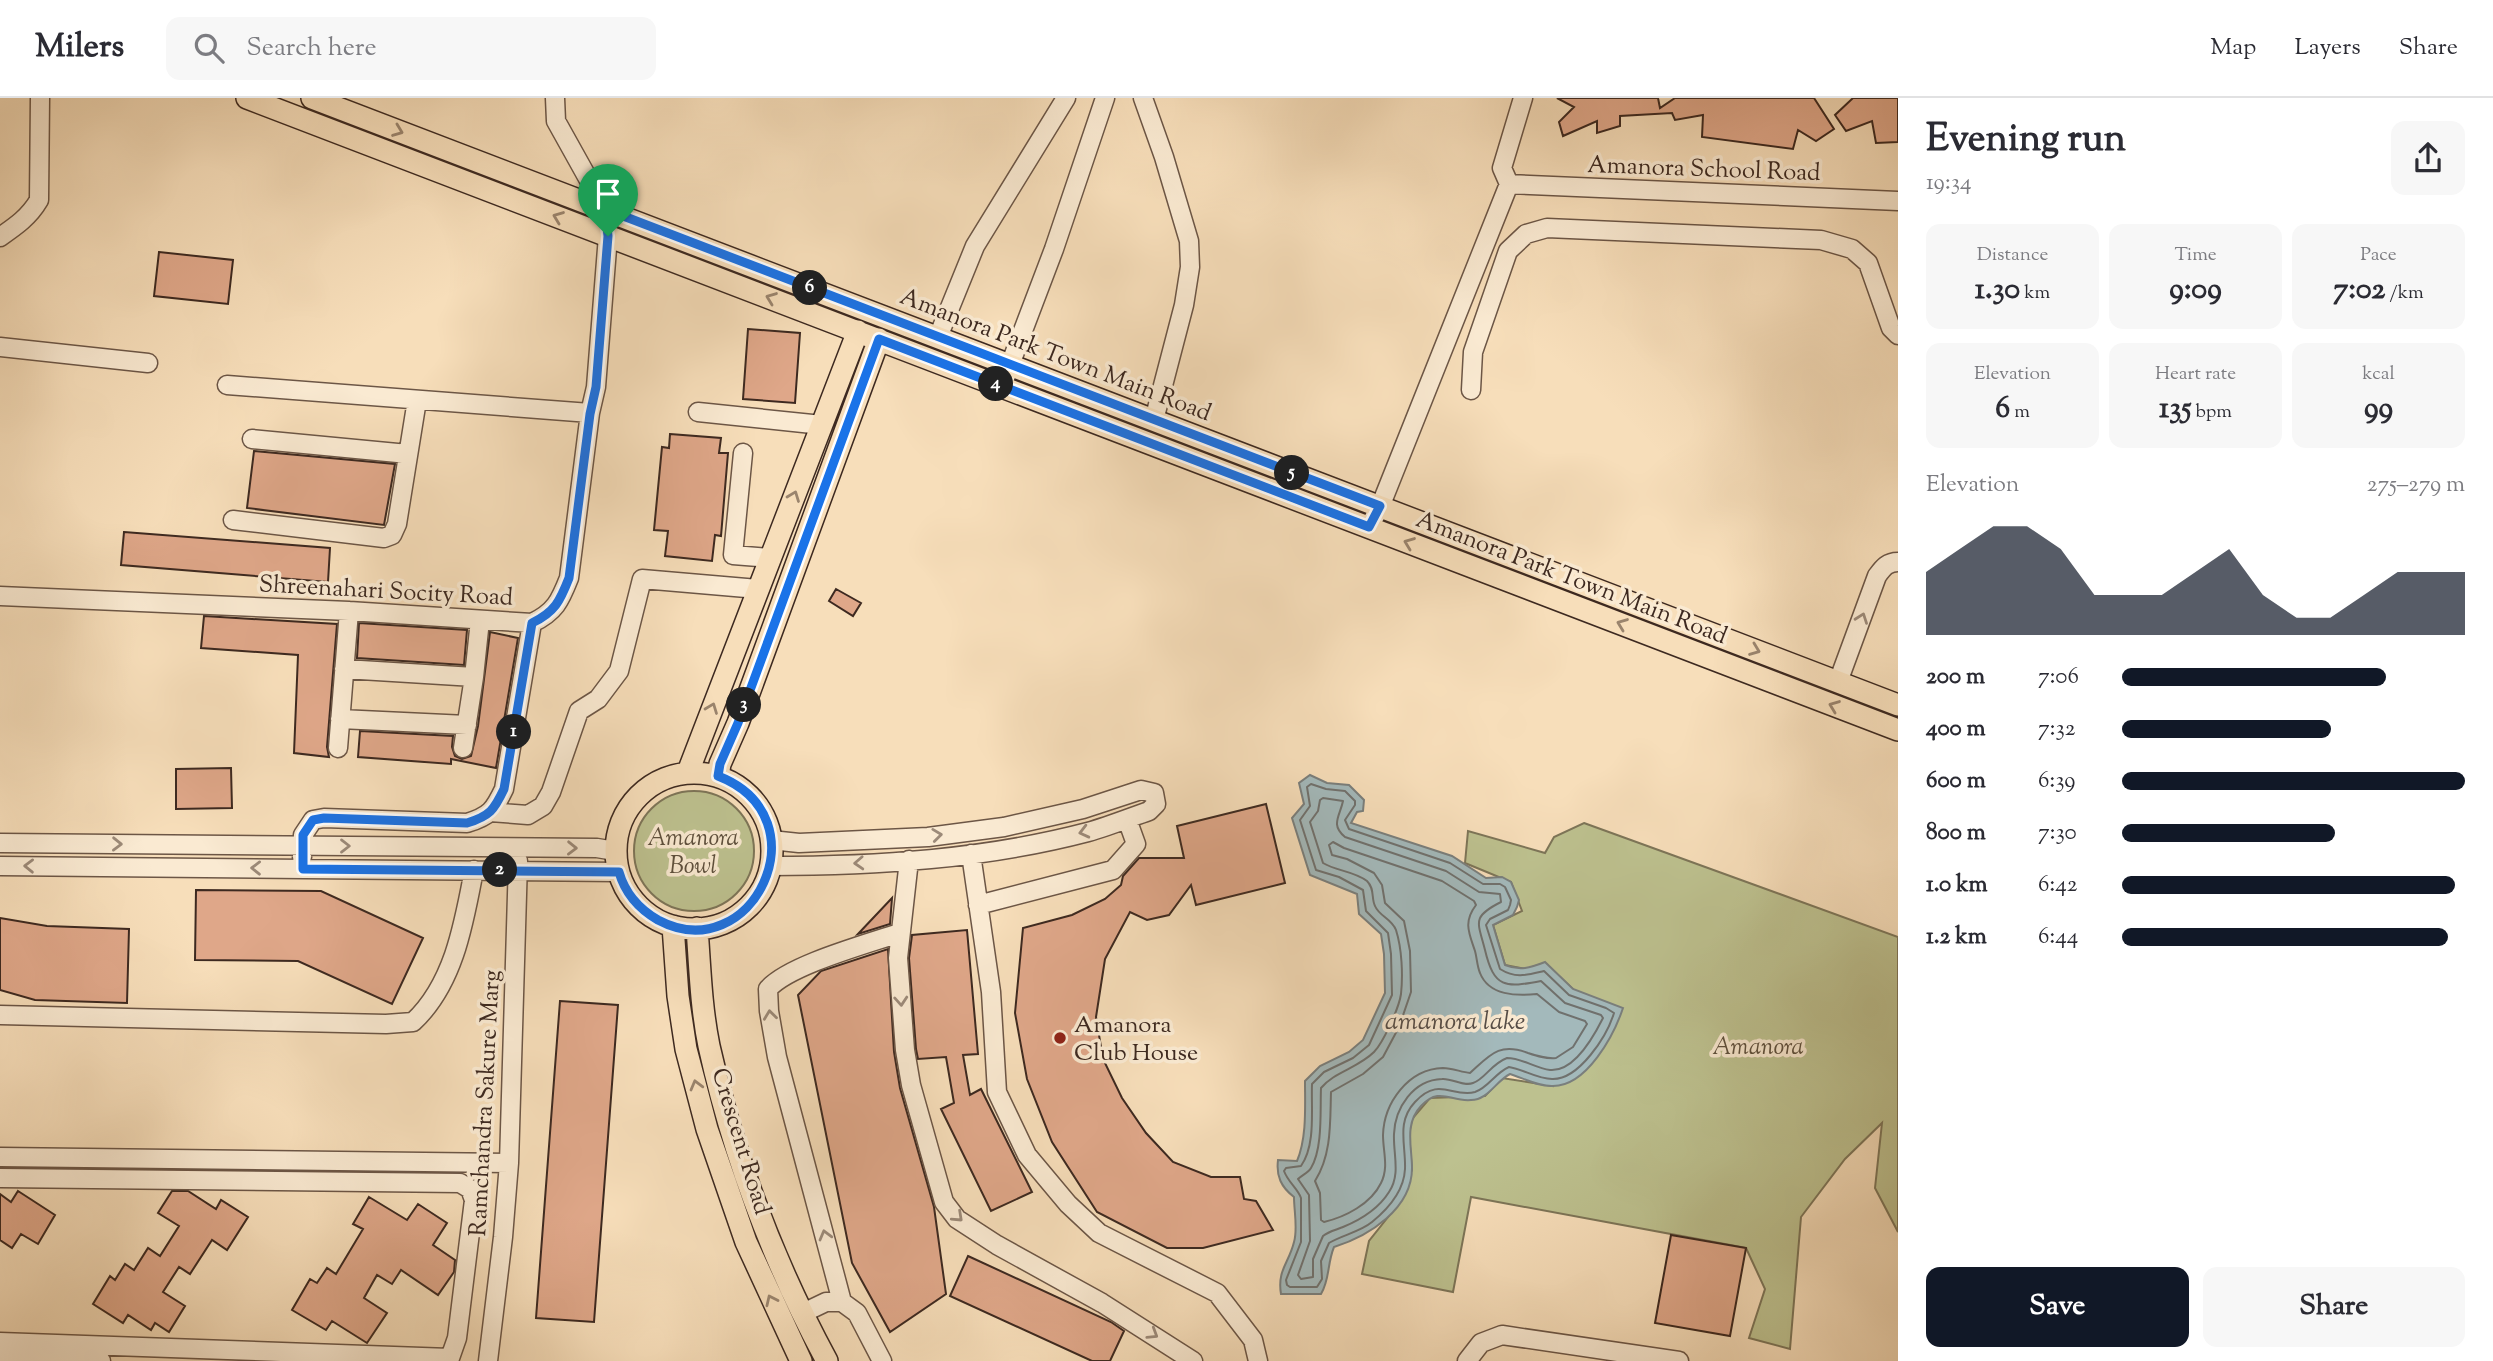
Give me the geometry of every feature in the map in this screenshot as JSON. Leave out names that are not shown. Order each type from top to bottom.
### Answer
[{"type":"main road","name":"Amanora Park Town Main Road","points":[[247,98],[1898,730]]},
{"type":"main road","name":"Amanora Park Town Main Road","points":[[312,98],[1898,705]]},
{"type":"main road","points":[[688,772],[858,331]]},
{"type":"main road","points":[[718,776],[879,339]]},
{"type":"main road","points":[[688,772],[718,776],[749,795],[766,821],[771,840],[770,866],[759,894],[749,906],[724,922],[697,928],[673,926],[650,916],[629,894],[617,862],[616,838],[621,821],[638,796],[663,779],[688,772]]},
{"type":"main road","name":"Crescent Road","points":[[673,926],[678,996],[686,1049],[707,1129],[746,1242],[801,1361]]},
{"type":"main road","name":"Crescent Road","points":[[697,928],[701,993],[709,1045],[729,1123],[764,1223],[827,1361]]},
{"type":"street","points":[[0,237],[19,225],[39,200],[40,98]]},
{"type":"street","points":[[555,98],[556,121],[605,209]]},
{"type":"street","points":[[938,337],[975,246],[1066,98]]},
{"type":"street","points":[[1002,386],[1054,249],[1105,98]]},
{"type":"street","points":[[1143,98],[1189,241],[1190,267],[1184,305],[1154,420]]},
{"type":"street","points":[[1369,527],[1380,506],[1509,184],[1502,168],[1523,98]]},
{"type":"street","name":"Amanora School Road","points":[[1509,184],[1898,201]]},
{"type":"street","name":"Shreenahari Socity Road","points":[[0,596],[349,611],[532,623],[547,616],[560,601],[569,578],[590,414],[596,387],[608,236],[605,209]]},
{"type":"street","points":[[1471,390],[1473,352],[1508,251],[1525,234],[1547,228],[1821,240],[1852,249],[1868,263],[1891,328],[1898,335]]},
{"type":"street","points":[[0,347],[148,363]]},
{"type":"street","points":[[227,385],[590,414]]},
{"type":"street","points":[[233,520],[384,538],[391,535],[397,524],[417,400]]},
{"type":"street","points":[[698,412],[822,425]]},
{"type":"street","points":[[252,439],[408,454]]},
{"type":"street","points":[[743,453],[733,555],[770,558]]},
{"type":"street","points":[[1838,682],[1877,576],[1883,567],[1891,562],[1898,562]]},
{"type":"street","points":[[490,812],[528,814],[543,806],[551,792],[579,712],[598,699],[619,671],[642,579],[758,589]]},
{"type":"street","points":[[338,748],[349,611]]},
{"type":"street","points":[[463,748],[480,620]]},
{"type":"street","points":[[303,869],[303,835],[313,820],[324,818],[467,823],[485,817],[490,812],[504,789],[532,623]]},
{"type":"street","points":[[344,669],[474,677]]},
{"type":"street","points":[[340,719],[467,725]]},
{"type":"street","points":[[770,866],[909,860],[1008,849],[1090,831],[1149,811],[1156,804],[1154,793],[1141,790],[1083,809],[1004,827],[928,836],[799,842],[771,840]]},
{"type":"street","points":[[978,905],[1113,870],[1136,844],[1127,819]]},
{"type":"street","points":[[410,870],[412,822]]},
{"type":"street","points":[[0,843],[597,848],[617,862]]},
{"type":"street","name":"Ramchandra Sakure Marg","points":[[488,1361],[509,1163],[518,847]]},
{"type":"street","points":[[971,854],[991,992],[997,1092],[1027,1155],[1068,1204],[1098,1233],[1217,1293],[1253,1340],[1258,1361]]},
{"type":"street","points":[[909,860],[898,958],[905,1050],[911,1085],[944,1202],[957,1219],[997,1245],[1102,1303],[1193,1361]]},
{"type":"street","points":[[0,866],[517,870],[617,862]]},
{"type":"street","points":[[0,1015],[386,1024],[413,1022],[434,998],[457,950],[474,870]]},
{"type":"street","points":[[882,1361],[857,1313],[842,1301],[777,1058],[768,989],[774,982],[793,972],[900,933]]},
{"type":"street","points":[[0,1157],[509,1163]]},
{"type":"street","points":[[0,1178],[460,1183],[470,1189],[474,1200],[457,1338],[450,1358],[0,1342]]},
{"type":"street","points":[[803,1313],[826,1302],[842,1301]]},
{"type":"street","points":[[1467,1361],[1481,1343],[1502,1335],[1679,1361]]},
{"type":"street","points":[[0,1355],[101,1361]]},
{"type":"green space","name":"Amanora Bowl","points":[[694,791],[717,796],[736,809],[749,828],[754,851],[749,874],[736,893],[717,906],[694,911],[671,906],[652,893],[639,874],[634,851],[639,828],[652,809],[671,796]]},
{"type":"green space","name":"Amanora","points":[[1584,823],[1898,937],[1898,1232],[1875,1188],[1882,1123],[1845,1159],[1801,1217],[1790,1349],[1749,1338],[1765,1289],[1746,1248],[1471,1197],[1453,1292],[1362,1274],[1369,1241],[1392,1212],[1412,1170],[1409,1135],[1412,1119],[1430,1098],[1485,1096],[1502,1078],[1553,1086],[1573,989],[1545,963],[1526,969],[1505,965],[1493,925],[1522,911],[1511,882],[1465,863],[1468,831],[1545,853],[1554,837]]},
{"type":"water","name":"amanora lake","points":[[1310,775],[1327,783],[1349,785],[1364,800],[1363,811],[1357,812],[1351,823],[1452,856],[1486,878],[1502,877],[1511,882],[1519,900],[1517,907],[1513,915],[1493,925],[1505,965],[1525,968],[1545,962],[1573,989],[1623,1008],[1613,1032],[1597,1057],[1577,1078],[1565,1084],[1542,1085],[1510,1074],[1477,1099],[1440,1096],[1428,1100],[1412,1120],[1410,1183],[1397,1208],[1374,1228],[1334,1247],[1321,1294],[1281,1294],[1282,1273],[1292,1249],[1296,1226],[1294,1197],[1280,1181],[1278,1160],[1297,1161],[1305,1122],[1305,1081],[1320,1066],[1349,1052],[1363,1040],[1385,993],[1381,934],[1359,914],[1357,894],[1310,875],[1292,818],[1304,804],[1299,783]]},
{"type":"building","points":[[1557,98],[1658,98],[1660,108],[1675,98],[1814,98],[1834,129],[1816,141],[1798,130],[1793,149],[1702,137],[1703,115],[1675,120],[1672,113],[1620,116],[1620,126],[1597,133],[1597,121],[1563,136],[1559,122],[1574,107]]},
{"type":"building","points":[[1853,98],[1898,98],[1898,142],[1876,143],[1872,121],[1846,131],[1835,115]]},
{"type":"building","points":[[159,252],[233,260],[228,304],[154,296]]},
{"type":"building","points":[[748,329],[800,333],[795,403],[743,399]]},
{"type":"building","points":[[670,434],[721,438],[719,453],[728,453],[721,536],[715,535],[712,561],[665,556],[668,531],[654,530],[662,447],[669,448]]},
{"type":"building","points":[[254,451],[395,464],[384,525],[247,508]]},
{"type":"building","points":[[124,532],[330,548],[328,582],[121,565]]},
{"type":"building","points":[[836,589],[861,603],[853,616],[829,601]]},
{"type":"building","points":[[204,616],[337,624],[327,747],[329,757],[294,753],[298,655],[201,648]]},
{"type":"building","points":[[359,623],[467,630],[464,665],[357,658]]},
{"type":"building","points":[[490,632],[518,638],[496,768],[451,759],[451,764],[358,757],[360,731],[453,736],[455,756],[462,759],[471,756],[478,726]]},
{"type":"building","points":[[231,768],[232,808],[176,809],[176,769]]},
{"type":"building","name":"Amanora Club House","points":[[1266,804],[1285,883],[1196,905],[1191,885],[1169,915],[1147,920],[1130,912],[1105,959],[1096,1017],[1103,1059],[1122,1098],[1146,1133],[1173,1162],[1211,1177],[1240,1177],[1244,1199],[1256,1201],[1273,1230],[1203,1248],[1167,1248],[1097,1212],[1052,1142],[1027,1079],[1015,1013],[1023,928],[1072,915],[1105,899],[1121,885],[1123,876],[1139,858],[1184,858],[1177,826]]},
{"type":"building","points":[[196,890],[321,891],[423,938],[392,1004],[298,961],[195,960]]},
{"type":"building","points":[[892,898],[890,924],[858,934]]},
{"type":"building","points":[[0,918],[47,926],[129,929],[127,1003],[35,1000],[0,990]]},
{"type":"building","points":[[967,930],[978,1054],[963,1055],[970,1095],[981,1089],[1032,1192],[991,1211],[941,1109],[954,1103],[946,1057],[918,1059],[916,1049],[909,958],[912,935]]},
{"type":"building","points":[[888,949],[894,1052],[900,1088],[934,1207],[946,1294],[890,1332],[852,1263],[798,995],[821,971]]},
{"type":"building","points":[[560,1001],[618,1005],[594,1322],[536,1318]]},
{"type":"building","points":[[18,1191],[55,1215],[38,1244],[21,1234],[12,1248],[0,1240],[0,1194],[11,1202]]},
{"type":"building","points":[[172,1191],[188,1191],[216,1209],[221,1200],[248,1217],[227,1250],[212,1240],[190,1274],[179,1267],[163,1292],[185,1306],[169,1332],[155,1323],[151,1330],[128,1315],[123,1323],[93,1304],[110,1276],[115,1280],[125,1264],[134,1270],[148,1248],[160,1256],[179,1226],[158,1213]]},
{"type":"building","points":[[369,1197],[407,1220],[418,1204],[447,1223],[433,1245],[455,1260],[454,1272],[438,1295],[401,1270],[392,1284],[377,1275],[364,1298],[387,1313],[367,1343],[332,1321],[326,1330],[292,1310],[310,1279],[317,1283],[327,1268],[336,1274],[363,1229],[353,1224]]},
{"type":"building","points":[[1671,1235],[1746,1248],[1730,1336],[1655,1323]]},
{"type":"building","points":[[968,1256],[1111,1322],[1124,1331],[1110,1361],[1092,1361],[950,1296]]},
{"type":"place","name":"Amanora Club House","points":[[1060,1038]]},
{"type":"route","points":[[605,209],[1380,506],[1369,527],[879,339],[738,723],[720,764],[718,776],[749,795],[766,821],[771,840],[770,866],[766,880],[749,906],[724,922],[694,929],[673,926],[650,916],[629,894],[619,872],[303,869],[303,835],[313,820],[324,818],[467,823],[485,817],[496,806],[504,789],[532,623],[547,616],[560,601],[569,578],[590,414],[596,387],[608,236],[605,209]]}]
